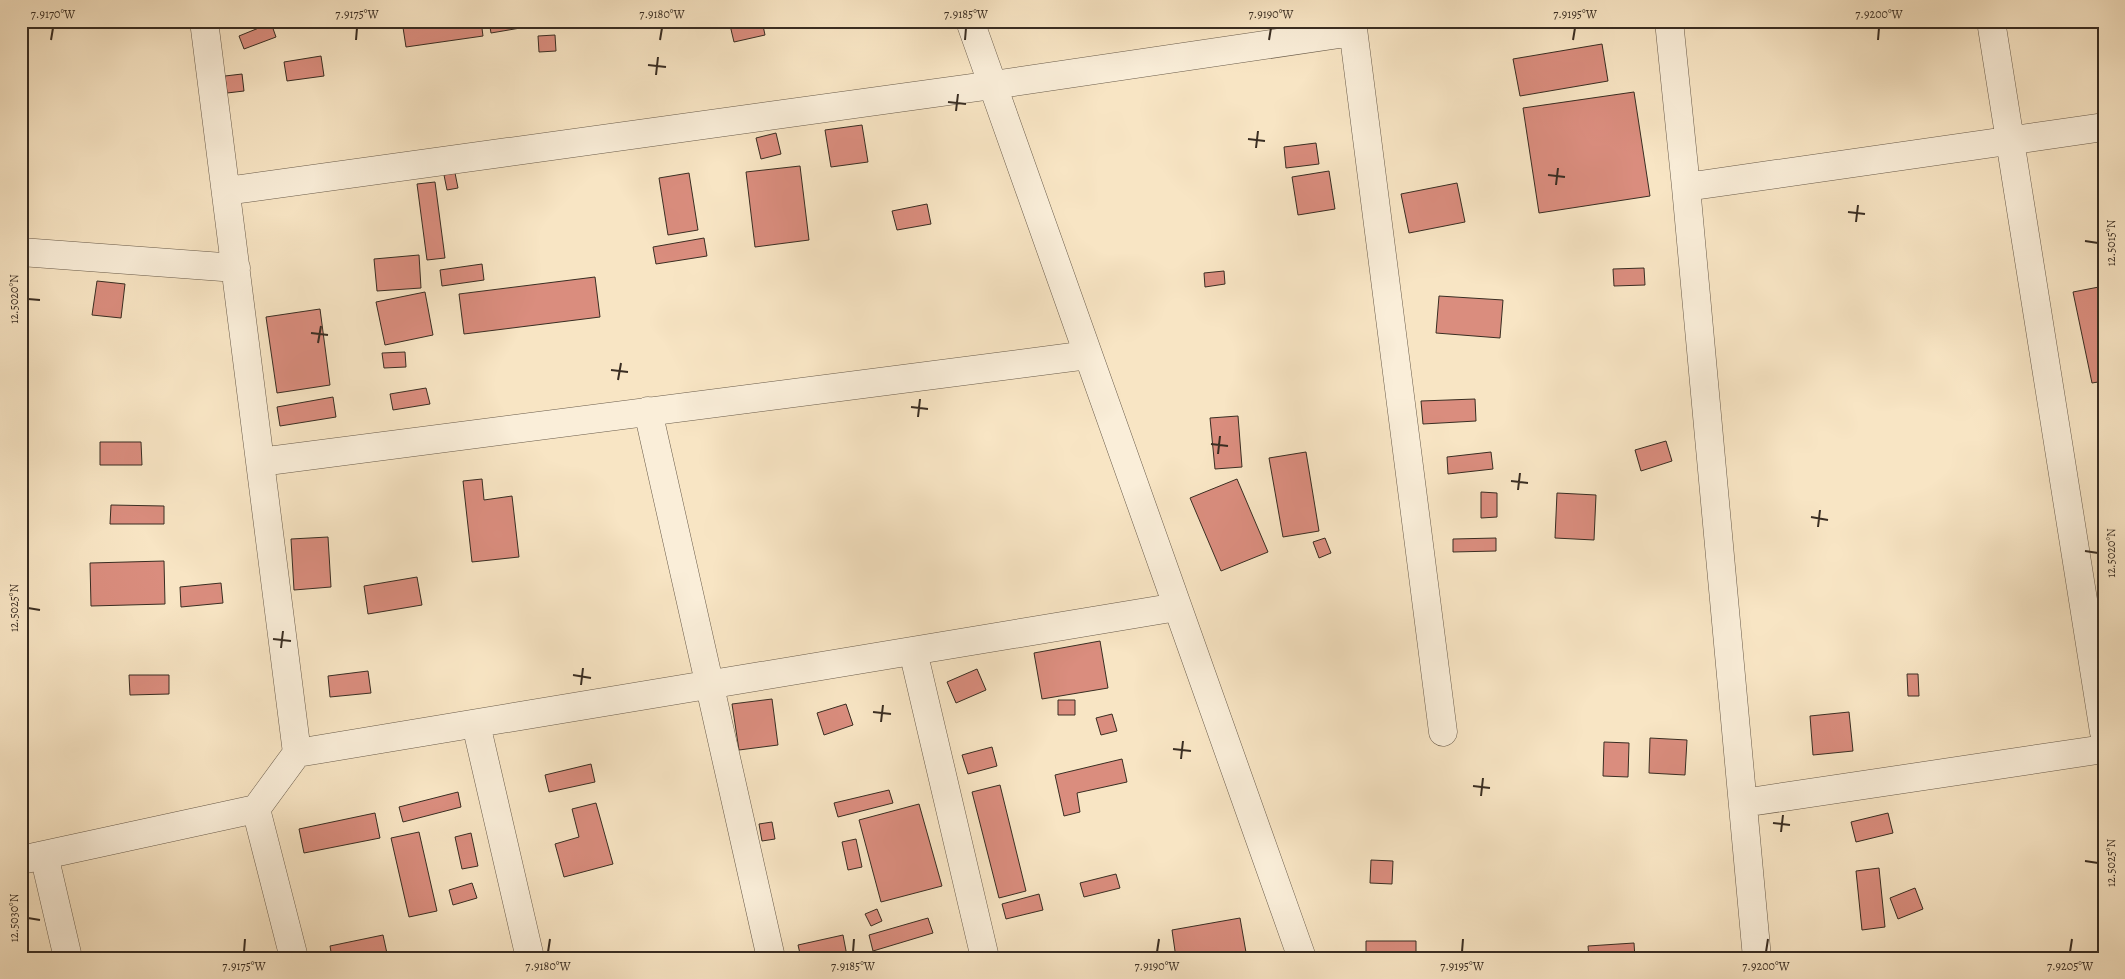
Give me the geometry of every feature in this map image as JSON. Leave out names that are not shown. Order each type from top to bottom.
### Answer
[{"type":"street","points":[[68,958],[32,858],[256,809],[297,753],[204,21]]},
{"type":"street","points":[[970,21],[1302,958]]},
{"type":"street","points":[[1669,21],[1757,958]]},
{"type":"street","points":[[1991,21],[2104,732]]},
{"type":"street","points":[[226,192],[992,86],[1353,27],[1444,732]]},
{"type":"street","points":[[1686,187],[2104,127]]},
{"type":"street","points":[[21,252],[236,268]]},
{"type":"street","points":[[260,462],[1088,355]]},
{"type":"street","points":[[648,411],[771,958]]},
{"type":"street","points":[[297,753],[1178,607]]},
{"type":"street","points":[[913,651],[985,958]]},
{"type":"street","points":[[476,724],[530,958]]},
{"type":"street","points":[[1743,804],[2104,749]]},
{"type":"street","points":[[256,809],[294,958]]},
{"type":"building","points":[[402,21],[481,21],[483,36],[406,47]]},
{"type":"building","points":[[489,21],[538,21],[538,25],[491,33]]},
{"type":"building","points":[[729,21],[762,21],[765,35],[734,42]]},
{"type":"building","points":[[271,23],[276,37],[244,49],[239,36]]},
{"type":"building","points":[[555,35],[556,51],[539,52],[538,36]]},
{"type":"building","points":[[1602,44],[1608,81],[1520,96],[1513,59]]},
{"type":"building","points":[[321,56],[324,76],[287,81],[284,62]]},
{"type":"building","points":[[242,74],[244,91],[227,93],[225,76]]},
{"type":"building","points":[[1634,92],[1650,196],[1539,213],[1523,108]]},
{"type":"building","points":[[862,125],[868,162],[831,167],[825,130]]},
{"type":"building","points":[[776,133],[781,154],[761,159],[756,138]]},
{"type":"building","points":[[1316,143],[1319,164],[1286,168],[1284,147]]},
{"type":"building","points":[[800,166],[809,240],[755,247],[746,172]]},
{"type":"building","points":[[1329,171],[1335,209],[1298,215],[1292,177]]},
{"type":"building","points":[[455,173],[458,188],[447,190],[444,175]]},
{"type":"building","points":[[689,173],[698,230],[668,235],[659,178]]},
{"type":"building","points":[[435,182],[445,258],[427,260],[417,184]]},
{"type":"building","points":[[1457,183],[1465,222],[1409,233],[1401,194]]},
{"type":"building","points":[[927,204],[931,224],[897,230],[892,211]]},
{"type":"building","points":[[704,238],[707,256],[656,264],[653,247]]},
{"type":"building","points":[[419,255],[421,288],[377,291],[374,259]]},
{"type":"building","points":[[482,264],[484,280],[442,286],[440,270]]},
{"type":"building","points":[[1644,268],[1645,285],[1614,286],[1613,269]]},
{"type":"building","points":[[1224,271],[1225,284],[1205,287],[1204,273]]},
{"type":"building","points":[[595,277],[600,317],[464,334],[459,294]]},
{"type":"building","points":[[97,281],[125,284],[121,318],[92,315]]},
{"type":"building","points":[[2104,286],[2104,381],[2092,383],[2073,292]]},
{"type":"building","points":[[425,292],[433,335],[385,345],[376,302]]},
{"type":"building","points":[[1439,296],[1503,300],[1500,338],[1436,333]]},
{"type":"building","points":[[320,309],[330,385],[277,393],[266,317]]},
{"type":"building","points":[[405,352],[406,367],[384,368],[382,353]]},
{"type":"building","points":[[426,388],[430,404],[393,410],[390,394]]},
{"type":"building","points":[[333,397],[336,417],[280,426],[277,407]]},
{"type":"building","points":[[1475,399],[1476,421],[1423,424],[1421,401]]},
{"type":"building","points":[[1238,416],[1242,467],[1215,469],[1210,418]]},
{"type":"building","points":[[1666,441],[1672,461],[1641,471],[1635,450]]},
{"type":"building","points":[[100,442],[141,442],[142,465],[100,465]]},
{"type":"building","points":[[1306,452],[1319,531],[1283,537],[1269,458]]},
{"type":"building","points":[[1491,452],[1493,469],[1448,474],[1447,457]]},
{"type":"building","points":[[482,479],[484,500],[512,496],[519,557],[472,562],[463,481]]},
{"type":"building","points":[[1237,479],[1268,552],[1221,571],[1190,498]]},
{"type":"building","points":[[1481,492],[1497,493],[1497,517],[1481,518]]},
{"type":"building","points":[[1557,493],[1596,495],[1594,540],[1555,538]]},
{"type":"building","points":[[111,505],[164,506],[164,524],[110,524]]},
{"type":"building","points":[[328,537],[331,587],[294,590],[291,539]]},
{"type":"building","points":[[1325,538],[1331,553],[1319,558],[1313,542]]},
{"type":"building","points":[[1496,538],[1496,551],[1453,552],[1453,539]]},
{"type":"building","points":[[164,561],[165,604],[91,606],[90,563]]},
{"type":"building","points":[[417,577],[422,605],[368,614],[364,586]]},
{"type":"building","points":[[221,583],[223,603],[181,607],[180,587]]},
{"type":"building","points":[[1100,641],[1108,688],[1042,699],[1034,653]]},
{"type":"building","points":[[977,669],[986,690],[956,703],[947,682]]},
{"type":"building","points":[[368,671],[371,693],[330,697],[328,676]]},
{"type":"building","points":[[1907,674],[1918,674],[1919,696],[1908,696]]},
{"type":"building","points":[[129,675],[169,675],[169,694],[130,695]]},
{"type":"building","points":[[772,699],[778,745],[739,750],[732,704]]},
{"type":"building","points":[[1058,700],[1075,700],[1075,715],[1058,715]]},
{"type":"building","points":[[846,704],[853,725],[824,735],[817,713]]},
{"type":"building","points":[[1849,712],[1853,751],[1813,755],[1810,716]]},
{"type":"building","points":[[1112,714],[1117,731],[1101,735],[1096,718]]},
{"type":"building","points":[[1650,738],[1687,740],[1685,775],[1649,773]]},
{"type":"building","points":[[1604,742],[1629,743],[1628,777],[1603,776]]},
{"type":"building","points":[[992,747],[997,766],[968,774],[962,755]]},
{"type":"building","points":[[1122,759],[1127,782],[1077,793],[1080,812],[1064,816],[1055,775]]},
{"type":"building","points":[[591,764],[595,782],[549,792],[545,775]]},
{"type":"building","points":[[1000,785],[1026,891],[999,898],[972,792]]},
{"type":"building","points":[[889,790],[893,803],[838,817],[834,803]]},
{"type":"building","points":[[458,792],[461,807],[403,822],[399,807]]},
{"type":"building","points":[[596,803],[613,864],[564,877],[555,844],[579,837],[572,809]]},
{"type":"building","points":[[919,804],[942,886],[881,902],[859,820]]},
{"type":"building","points":[[375,813],[380,838],[304,853],[299,829]]},
{"type":"building","points":[[1888,813],[1893,833],[1856,842],[1851,822]]},
{"type":"building","points":[[772,822],[775,839],[762,841],[759,824]]},
{"type":"building","points":[[419,832],[437,911],[409,917],[391,838]]},
{"type":"building","points":[[471,833],[478,866],[462,869],[455,837]]},
{"type":"building","points":[[856,839],[862,867],[848,870],[842,842]]},
{"type":"building","points":[[1371,860],[1393,861],[1392,884],[1370,883]]},
{"type":"building","points":[[1879,868],[1885,927],[1862,930],[1856,871]]},
{"type":"building","points":[[1116,874],[1120,888],[1084,897],[1080,883]]},
{"type":"building","points":[[472,883],[477,898],[453,905],[449,890]]},
{"type":"building","points":[[1915,888],[1923,909],[1898,919],[1890,898]]},
{"type":"building","points":[[1039,894],[1043,910],[1006,919],[1002,904]]},
{"type":"building","points":[[877,909],[882,921],[871,926],[865,914]]},
{"type":"building","points":[[928,918],[933,933],[873,951],[869,935]]},
{"type":"building","points":[[1240,918],[1247,958],[1176,958],[1172,930]]},
{"type":"building","points":[[383,935],[388,958],[332,958],[330,946]]},
{"type":"building","points":[[843,935],[847,956],[801,958],[798,945]]},
{"type":"building","points":[[1366,941],[1416,941],[1416,958],[1366,958]]},
{"type":"building","points":[[1634,943],[1635,958],[1589,958],[1588,946]]},
{"type":"building","points":[[796,954],[796,958],[780,958],[780,957]]}]
